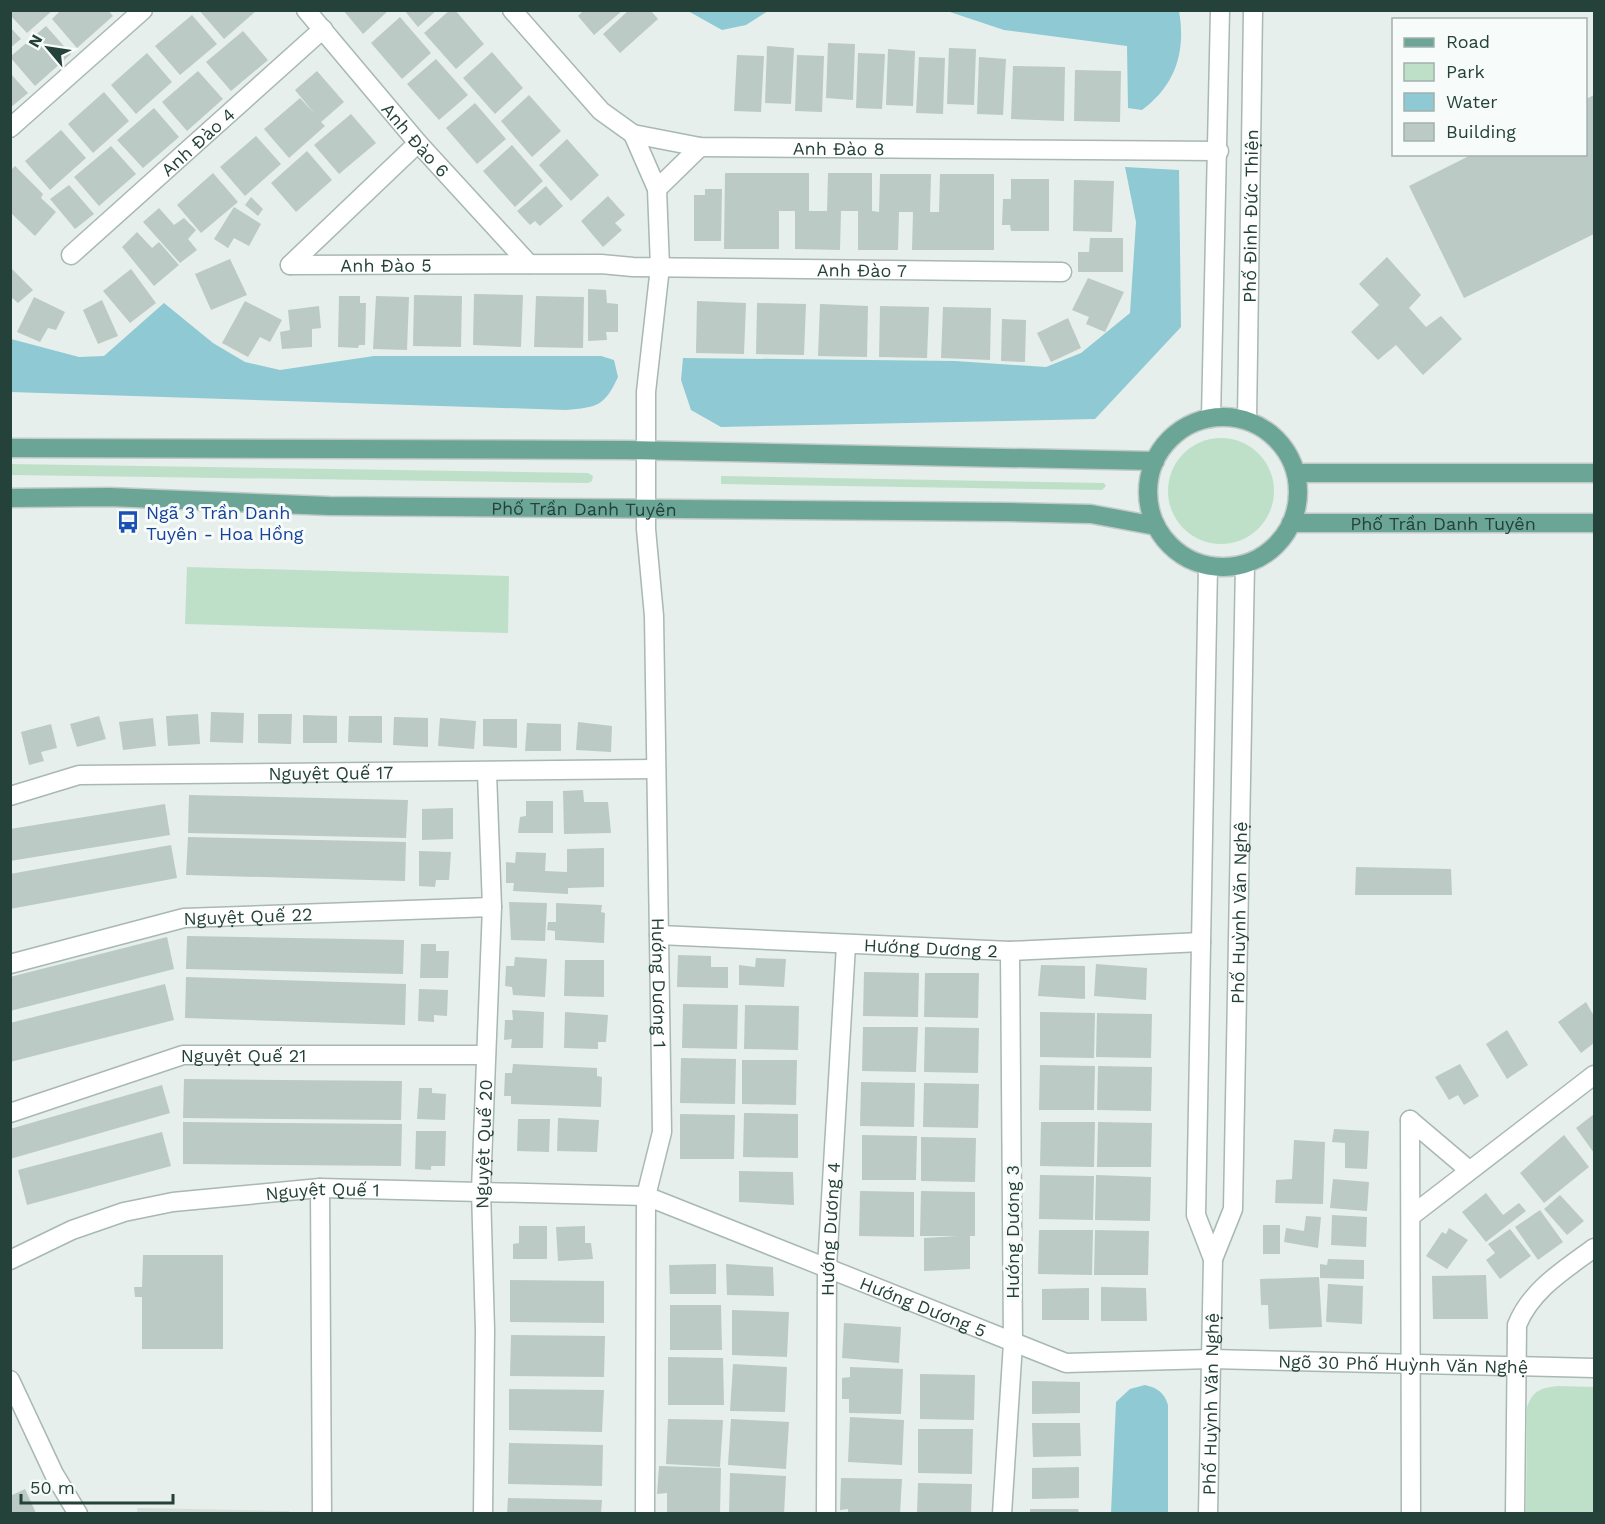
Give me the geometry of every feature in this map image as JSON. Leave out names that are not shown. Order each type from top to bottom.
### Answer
[{"type":"main road","points":[[1229,417],[1247,420],[1264,429],[1279,441],[1290,457],[1296,473],[1297,507],[1291,523],[1272,548],[1245,564],[1227,567],[1208,566],[1178,552],[1156,526],[1148,494],[1155,461],[1164,445],[1178,432],[1194,423],[1211,418],[1229,417]]},
{"type":"main road","points":[[10,448],[647,451],[1155,461]]},
{"type":"main road","points":[[1296,473],[1594,473]]},
{"type":"main road","name":"Phố Trần Danh Tuyên","points":[[10,498],[109,496],[329,506],[1019,512],[1091,514],[1156,526]]},
{"type":"main road","name":"Phố Trần Danh Tuyên","points":[[1291,523],[1594,523]]},
{"type":"street","points":[[10,128],[143,10]]},
{"type":"street","name":"Anh Đào 6","points":[[306,10],[418,143],[529,264]]},
{"type":"street","name":"Anh Đào 8","points":[[512,10],[601,111],[633,134],[700,147],[1219,151]]},
{"type":"street","name":"Phố Đinh Đức Thiện","points":[[1211,418],[1219,151],[1220,10]]},
{"type":"street","name":"Phố Đinh Đức Thiện","points":[[1247,420],[1253,10]]},
{"type":"street","name":"Anh Đào 4","points":[[71,255],[323,29]]},
{"type":"street","points":[[633,134],[657,189],[700,147]]},
{"type":"street","name":"Anh Đào 5","points":[[418,143],[290,265],[529,264],[660,267]]},
{"type":"street","name":"Hướng Dương 1","points":[[645,1514],[646,1197],[662,1132],[654,616],[646,529],[646,392],[660,267],[657,189]]},
{"type":"street","points":[[1217,227],[1250,226]]},
{"type":"street","name":"Anh Đào 7","points":[[660,267],[1062,272]]},
{"type":"street","name":"Phố Huỳnh Văn Nghệ","points":[[1208,1514],[1213,1259],[1233,1209],[1245,564]]},
{"type":"street","name":"Phố Huỳnh Văn Nghệ","points":[[1208,566],[1196,1215],[1213,1259]]},
{"type":"street","name":"Nguyệt Quế 17","points":[[10,796],[78,775],[487,773],[656,769]]},
{"type":"street","name":"Nguyệt Quế 20","points":[[483,1514],[485,1330],[481,1190],[492,906],[487,773]]},
{"type":"street","name":"Nguyệt Quế 22","points":[[10,964],[184,918],[492,906]]},
{"type":"street","name":"Hướng Dương 2","points":[[659,935],[1010,951],[1201,942]]},
{"type":"street","name":"Hướng Dương 4","points":[[826,1514],[827,1267],[846,945]]},
{"type":"street","name":"Hướng Dương 3","points":[[1002,1514],[1013,1344],[1010,951]]},
{"type":"street","name":"Nguyệt Quế 21","points":[[10,1113],[183,1056],[486,1055]]},
{"type":"street","points":[[1410,1216],[1594,1075]]},
{"type":"street","points":[[1411,1514],[1410,1120],[1469,1170]]},
{"type":"street","points":[[320,1188],[322,1514]]},
{"type":"street","name":"Nguyệt Quế 1","points":[[10,1260],[72,1230],[124,1212],[173,1202],[320,1188],[481,1190],[646,1197]]},
{"type":"street","name":"Hướng Dương 5","points":[[646,1197],[827,1267],[1013,1344],[1066,1363],[1211,1359]]},
{"type":"street","points":[[1515,1514],[1517,1325],[1525,1305],[1558,1275],[1594,1248]]},
{"type":"street","name":"Ngõ 30 Phố Huỳnh Văn Nghệ","points":[[1211,1359],[1594,1368]]},
{"type":"street","points":[[10,1380],[54,1474],[78,1514]]},
{"type":"shaded area","points":[[137,1508],[289,1511],[289,1513],[137,1514]]},
{"type":"green space","points":[[1221,438],[1241,442],[1258,454],[1270,471],[1274,491],[1270,511],[1258,528],[1241,540],[1221,544],[1201,540],[1184,528],[1172,511],[1168,491],[1172,471],[1184,454],[1201,442]]},
{"type":"green space","points":[[11,464],[588,473],[593,476],[592,481],[588,483],[11,475]]},
{"type":"green space","points":[[721,476],[1104,483],[1106,486],[1102,490],[721,484]]},
{"type":"green space","points":[[187,567],[509,576],[508,633],[185,624]]},
{"type":"green space","points":[[1558,1386],[1594,1387],[1594,1513],[1526,1513],[1527,1407],[1535,1393]]},
{"type":"water","points":[[688,11],[768,11],[746,25],[722,30]]},
{"type":"water","points":[[947,11],[1179,11],[1181,40],[1176,66],[1170,78],[1163,90],[1142,110],[1128,108],[1127,46],[1004,30]]},
{"type":"water","points":[[1125,167],[1179,170],[1181,327],[1095,419],[721,427],[691,410],[681,380],[683,358],[955,361],[1046,367],[1081,353],[1130,313],[1136,222]]},
{"type":"water","points":[[164,303],[213,343],[245,362],[280,370],[374,356],[601,356],[614,360],[618,377],[604,400],[598,404],[566,410],[11,392],[11,339],[79,357],[104,356]]},
{"type":"water","points":[[1145,1385],[1160,1391],[1168,1405],[1168,1513],[1111,1513],[1116,1402],[1130,1389]]},
{"type":"building","points":[[10,10],[53,10],[27,33],[10,15]]},
{"type":"building","points":[[61,10],[108,10],[113,16],[77,48],[52,19]]},
{"type":"building","points":[[199,10],[257,10],[224,39]]},
{"type":"building","points":[[343,10],[389,10],[363,34]]},
{"type":"building","points":[[404,10],[437,10],[418,27]]},
{"type":"building","points":[[450,10],[455,10],[484,44],[456,69],[424,33]]},
{"type":"building","points":[[584,10],[623,10],[594,35],[578,16]]},
{"type":"building","points":[[629,10],[650,10],[658,19],[620,53],[603,34]]},
{"type":"building","points":[[192,15],[217,44],[180,75],[155,46]]},
{"type":"building","points":[[400,17],[431,53],[402,79],[371,43]]},
{"type":"building","points":[[46,26],[71,54],[35,86],[10,57]]},
{"type":"building","points":[[10,27],[21,39],[10,48]]},
{"type":"building","points":[[243,31],[268,60],[231,91],[206,62]]},
{"type":"building","points":[[828,43],[855,44],[853,100],[826,98]]},
{"type":"building","points":[[767,46],[794,48],[791,104],[765,103]]},
{"type":"building","points":[[949,48],[976,49],[974,105],[947,104]]},
{"type":"building","points":[[888,49],[915,51],[913,106],[886,105]]},
{"type":"building","points":[[492,52],[523,88],[495,114],[463,78]]},
{"type":"building","points":[[147,53],[172,82],[136,114],[111,85]]},
{"type":"building","points":[[858,53],[885,54],[882,109],[856,108]]},
{"type":"building","points":[[737,55],[764,56],[761,112],[734,111]]},
{"type":"building","points":[[797,55],[824,56],[822,112],[795,111]]},
{"type":"building","points":[[919,57],[945,58],[943,114],[916,113]]},
{"type":"building","points":[[979,57],[1006,59],[1003,115],[977,114]]},
{"type":"building","points":[[436,59],[468,95],[439,120],[407,84]]},
{"type":"building","points":[[1013,66],[1065,67],[1064,121],[1011,119]]},
{"type":"building","points":[[1075,70],[1121,71],[1120,122],[1074,121]]},
{"type":"building","points":[[198,71],[223,99],[187,131],[162,102]]},
{"type":"building","points":[[317,71],[344,102],[321,122],[325,126],[289,158],[264,129],[300,98],[315,114],[295,90]]},
{"type":"building","points":[[10,73],[28,93],[10,108]]},
{"type":"building","points":[[104,92],[129,121],[93,153],[68,124]]},
{"type":"building","points":[[529,95],[561,131],[532,157],[501,121]]},
{"type":"building","points":[[1594,95],[1594,234],[1464,298],[1409,186],[1469,156],[1587,156],[1587,98]]},
{"type":"building","points":[[475,103],[506,139],[477,164],[446,128]]},
{"type":"building","points":[[154,108],[179,137],[143,168],[117,140]]},
{"type":"building","points":[[351,114],[376,143],[339,174],[314,145]]},
{"type":"building","points":[[61,130],[86,158],[50,190],[25,161]]},
{"type":"building","points":[[256,136],[281,164],[245,196],[220,167]]},
{"type":"building","points":[[567,139],[599,175],[571,201],[539,165]]},
{"type":"building","points":[[512,145],[543,181],[515,207],[483,171]]},
{"type":"building","points":[[111,146],[136,174],[99,206],[74,177]]},
{"type":"building","points":[[307,151],[332,180],[296,212],[271,183]]},
{"type":"building","points":[[15,166],[43,194],[41,198],[56,212],[35,236],[10,212],[10,171]]},
{"type":"building","points":[[213,173],[238,202],[201,233],[177,205]]},
{"type":"building","points":[[725,173],[809,173],[809,211],[827,211],[828,173],[872,173],[872,211],[879,212],[880,174],[931,174],[930,212],[939,212],[940,174],[994,174],[994,250],[912,250],[913,212],[899,212],[898,250],[858,250],[858,211],[841,211],[840,250],[795,249],[795,211],[779,211],[779,249],[724,249]]},
{"type":"building","points":[[1011,179],[1049,179],[1049,231],[1011,231],[1010,225],[1002,225],[1003,199],[1011,199]]},
{"type":"building","points":[[1074,180],[1114,181],[1112,232],[1073,231]]},
{"type":"building","points":[[69,185],[94,214],[75,229],[50,199]]},
{"type":"building","points":[[546,186],[563,206],[540,226],[535,221],[530,225],[517,211]]},
{"type":"building","points":[[705,189],[722,189],[721,241],[694,241],[694,195],[705,195]]},
{"type":"building","points":[[608,196],[625,215],[615,223],[622,230],[603,247],[581,221]]},
{"type":"building","points":[[251,197],[263,209],[258,216],[245,205]]},
{"type":"building","points":[[234,207],[261,224],[249,246],[234,238],[228,248],[214,239]]},
{"type":"building","points":[[159,208],[174,225],[184,218],[196,230],[188,239],[197,250],[180,263],[143,222]]},
{"type":"building","points":[[137,232],[152,248],[159,242],[179,265],[154,286],[122,247]]},
{"type":"building","points":[[1090,238],[1123,238],[1123,272],[1078,272],[1078,252],[1089,252]]},
{"type":"building","points":[[1387,257],[1421,295],[1409,308],[1426,327],[1441,316],[1462,339],[1423,375],[1396,345],[1378,360],[1351,332],[1379,305],[1359,284]]},
{"type":"building","points":[[230,259],[247,295],[211,310],[195,274]]},
{"type":"building","points":[[10,267],[33,290],[18,303],[10,296]]},
{"type":"building","points":[[131,269],[156,303],[130,323],[103,291]]},
{"type":"building","points":[[1088,278],[1124,292],[1105,332],[1086,324],[1089,317],[1072,310]]},
{"type":"building","points":[[588,289],[606,290],[607,303],[618,304],[618,332],[606,332],[607,340],[588,341]]},
{"type":"building","points":[[474,294],[523,295],[521,347],[473,345]]},
{"type":"building","points":[[414,295],[462,296],[461,347],[413,346]]},
{"type":"building","points":[[339,296],[360,296],[360,303],[366,303],[365,345],[359,345],[358,348],[338,347]]},
{"type":"building","points":[[376,296],[409,297],[407,350],[373,349]]},
{"type":"building","points":[[536,296],[584,297],[583,348],[534,347]]},
{"type":"building","points":[[34,297],[65,312],[56,330],[48,328],[40,342],[17,332]]},
{"type":"building","points":[[102,300],[118,336],[98,344],[83,310]]},
{"type":"building","points":[[245,301],[282,320],[270,342],[260,337],[248,357],[222,343]]},
{"type":"building","points":[[697,301],[746,303],[744,354],[696,353]]},
{"type":"building","points":[[757,303],[806,304],[804,355],[756,354]]},
{"type":"building","points":[[820,304],[868,306],[867,357],[818,356]]},
{"type":"building","points":[[319,306],[321,328],[312,329],[312,347],[282,349],[280,332],[290,330],[288,310]]},
{"type":"building","points":[[880,306],[929,307],[927,358],[879,357]]},
{"type":"building","points":[[943,307],[991,308],[990,360],[941,358]]},
{"type":"building","points":[[1068,318],[1081,348],[1051,362],[1037,333]]},
{"type":"building","points":[[1002,319],[1026,320],[1025,362],[1001,361]]},
{"type":"building","points":[[211,712],[244,713],[243,743],[210,742]]},
{"type":"building","points":[[198,714],[200,744],[168,746],[166,716]]},
{"type":"building","points":[[258,714],[292,714],[291,744],[258,743]]},
{"type":"building","points":[[303,715],[337,716],[337,743],[303,743]]},
{"type":"building","points":[[99,716],[106,739],[77,747],[70,724]]},
{"type":"building","points":[[349,716],[382,716],[382,743],[348,742]]},
{"type":"building","points":[[394,717],[428,718],[428,747],[393,745]]},
{"type":"building","points":[[153,718],[156,746],[123,750],[119,722]]},
{"type":"building","points":[[440,718],[476,721],[474,749],[438,746]]},
{"type":"building","points":[[483,719],[517,719],[517,748],[483,746]]},
{"type":"building","points":[[578,722],[612,726],[611,752],[576,750]]},
{"type":"building","points":[[527,723],[561,724],[561,751],[525,751]]},
{"type":"building","points":[[51,724],[57,748],[41,752],[44,761],[29,765],[21,732]]},
{"type":"building","points":[[583,790],[584,802],[608,802],[611,833],[564,834],[563,791]]},
{"type":"building","points":[[189,795],[408,800],[406,838],[188,833]]},
{"type":"building","points":[[526,801],[553,801],[553,833],[518,833],[520,817],[526,816]]},
{"type":"building","points":[[165,804],[170,835],[10,861],[10,829]]},
{"type":"building","points":[[453,808],[453,839],[422,840],[422,809]]},
{"type":"building","points":[[188,837],[406,842],[405,881],[186,875]]},
{"type":"building","points":[[171,845],[177,878],[10,909],[10,874]]},
{"type":"building","points":[[604,848],[604,887],[568,888],[568,894],[513,891],[514,883],[506,883],[506,862],[515,863],[516,852],[546,853],[545,871],[567,872],[567,849]]},
{"type":"building","points":[[419,851],[451,852],[449,880],[436,880],[435,887],[419,886]]},
{"type":"building","points":[[1356,867],[1451,869],[1452,895],[1355,895]]},
{"type":"building","points":[[509,902],[547,903],[545,941],[511,940]]},
{"type":"building","points":[[556,903],[602,905],[601,912],[605,913],[604,943],[555,940],[555,931],[547,930],[548,922],[556,922]]},
{"type":"building","points":[[187,936],[404,940],[403,974],[186,969]]},
{"type":"building","points":[[167,937],[174,969],[10,1011],[10,977]]},
{"type":"building","points":[[421,944],[436,944],[436,951],[449,951],[448,978],[420,978]]},
{"type":"building","points":[[678,955],[711,956],[711,967],[728,967],[728,988],[677,987]]},
{"type":"building","points":[[515,957],[547,959],[545,997],[513,995],[512,987],[505,986],[506,966],[514,966]]},
{"type":"building","points":[[756,958],[786,959],[784,987],[739,985],[739,965],[755,967]]},
{"type":"building","points":[[565,960],[604,960],[604,997],[564,996]]},
{"type":"building","points":[[1096,964],[1147,968],[1146,1000],[1094,996]]},
{"type":"building","points":[[1041,965],[1085,966],[1085,999],[1038,996]]},
{"type":"building","points":[[864,972],[919,973],[918,1017],[863,1016]]},
{"type":"building","points":[[925,973],[979,973],[978,1018],[924,1017]]},
{"type":"building","points":[[186,977],[406,984],[405,1025],[185,1018]]},
{"type":"building","points":[[165,984],[174,1020],[10,1062],[10,1023]]},
{"type":"building","points":[[419,989],[448,990],[447,1016],[434,1015],[434,1022],[418,1021]]},
{"type":"building","points":[[1586,1002],[1594,1016],[1594,1043],[1581,1053],[1558,1022]]},
{"type":"building","points":[[683,1004],[738,1005],[737,1049],[682,1048]]},
{"type":"building","points":[[745,1005],[799,1006],[798,1050],[744,1049]]},
{"type":"building","points":[[512,1010],[544,1012],[543,1048],[511,1048],[512,1039],[504,1040],[505,1020],[513,1020]]},
{"type":"building","points":[[565,1012],[608,1015],[606,1042],[598,1042],[598,1049],[564,1048]]},
{"type":"building","points":[[1040,1012],[1095,1013],[1094,1058],[1040,1057]]},
{"type":"building","points":[[1097,1013],[1152,1014],[1151,1058],[1096,1057]]},
{"type":"building","points":[[863,1027],[918,1027],[916,1072],[862,1071]]},
{"type":"building","points":[[925,1027],[979,1028],[978,1073],[924,1072]]},
{"type":"building","points":[[1507,1030],[1528,1065],[1507,1079],[1486,1044]]},
{"type":"building","points":[[681,1058],[736,1059],[735,1104],[680,1103]]},
{"type":"building","points":[[742,1060],[797,1060],[796,1105],[742,1104]]},
{"type":"building","points":[[513,1064],[597,1068],[597,1076],[602,1077],[601,1107],[511,1104],[511,1096],[504,1096],[505,1073],[512,1073]]},
{"type":"building","points":[[1460,1064],[1479,1096],[1464,1105],[1458,1095],[1449,1100],[1435,1077]]},
{"type":"building","points":[[1040,1065],[1095,1066],[1094,1110],[1039,1110]]},
{"type":"building","points":[[1098,1066],[1152,1067],[1151,1111],[1097,1110]]},
{"type":"building","points":[[184,1079],[402,1081],[401,1120],[183,1118]]},
{"type":"building","points":[[861,1082],[915,1083],[914,1127],[860,1126]]},
{"type":"building","points":[[924,1083],[979,1084],[978,1128],[923,1127]]},
{"type":"building","points":[[162,1085],[170,1113],[10,1159],[10,1129]]},
{"type":"building","points":[[419,1088],[432,1088],[432,1093],[446,1094],[445,1120],[417,1119]]},
{"type":"building","points":[[744,1113],[798,1114],[798,1158],[743,1157]]},
{"type":"building","points":[[680,1114],[735,1115],[734,1159],[680,1159]]},
{"type":"building","points":[[1594,1114],[1594,1153],[1576,1128]]},
{"type":"building","points":[[558,1118],[599,1120],[597,1152],[557,1151]]},
{"type":"building","points":[[518,1119],[550,1119],[549,1152],[517,1151]]},
{"type":"building","points":[[183,1122],[402,1124],[401,1166],[183,1164]]},
{"type":"building","points":[[1041,1122],[1095,1122],[1094,1167],[1040,1166]]},
{"type":"building","points":[[1098,1122],[1152,1123],[1151,1167],[1097,1167]]},
{"type":"building","points":[[1334,1129],[1369,1131],[1367,1169],[1345,1168],[1345,1143],[1332,1142]]},
{"type":"building","points":[[416,1131],[446,1131],[445,1166],[431,1166],[431,1170],[415,1169]]},
{"type":"building","points":[[162,1132],[171,1166],[27,1205],[18,1170]]},
{"type":"building","points":[[862,1135],[917,1136],[916,1180],[862,1180]]},
{"type":"building","points":[[1564,1135],[1589,1167],[1544,1203],[1520,1173]]},
{"type":"building","points":[[921,1137],[976,1138],[975,1182],[921,1181]]},
{"type":"building","points":[[1294,1140],[1325,1142],[1323,1204],[1275,1203],[1276,1180],[1292,1179]]},
{"type":"building","points":[[739,1171],[793,1172],[794,1205],[739,1202]]},
{"type":"building","points":[[1040,1175],[1094,1176],[1093,1220],[1039,1219]]},
{"type":"building","points":[[1096,1175],[1151,1177],[1150,1221],[1095,1220]]},
{"type":"building","points":[[1333,1179],[1369,1182],[1367,1211],[1330,1208]]},
{"type":"building","points":[[860,1191],[914,1192],[914,1237],[859,1236]]},
{"type":"building","points":[[921,1191],[975,1192],[975,1236],[970,1236],[970,1269],[924,1271],[924,1238],[957,1236],[920,1236]]},
{"type":"building","points":[[1486,1193],[1503,1215],[1519,1203],[1526,1211],[1486,1242],[1462,1212]]},
{"type":"building","points":[[1560,1195],[1584,1221],[1567,1235],[1544,1209]]},
{"type":"building","points":[[1540,1210],[1563,1242],[1538,1260],[1515,1227]]},
{"type":"building","points":[[1332,1215],[1367,1217],[1366,1247],[1331,1245]]},
{"type":"building","points":[[1306,1216],[1321,1217],[1318,1248],[1284,1242],[1286,1228],[1304,1231]]},
{"type":"building","points":[[1263,1225],[1280,1225],[1280,1254],[1263,1254]]},
{"type":"building","points":[[519,1226],[547,1226],[547,1259],[513,1259],[513,1244],[519,1243]]},
{"type":"building","points":[[585,1226],[585,1243],[591,1243],[593,1259],[558,1261],[556,1227]]},
{"type":"building","points":[[1449,1228],[1468,1240],[1447,1269],[1426,1256],[1442,1232],[1446,1234]]},
{"type":"building","points":[[1510,1229],[1531,1256],[1500,1279],[1486,1260],[1495,1253],[1488,1244]]},
{"type":"building","points":[[1039,1230],[1093,1230],[1092,1275],[1038,1274]]},
{"type":"building","points":[[1095,1230],[1149,1231],[1148,1275],[1094,1275]]},
{"type":"building","points":[[143,1255],[223,1255],[223,1349],[142,1349],[142,1297],[135,1297],[134,1287],[142,1287]]},
{"type":"building","points":[[1328,1259],[1364,1260],[1364,1279],[1320,1278],[1320,1264],[1327,1265]]},
{"type":"building","points":[[716,1264],[716,1294],[670,1294],[669,1265]]},
{"type":"building","points":[[726,1264],[773,1267],[774,1296],[727,1295]]},
{"type":"building","points":[[1486,1275],[1488,1319],[1433,1319],[1432,1276]]},
{"type":"building","points":[[1319,1277],[1322,1327],[1269,1329],[1268,1305],[1261,1305],[1260,1279]]},
{"type":"building","points":[[510,1280],[604,1281],[604,1323],[510,1322]]},
{"type":"building","points":[[1328,1284],[1363,1286],[1362,1324],[1326,1322]]},
{"type":"building","points":[[1101,1287],[1146,1288],[1147,1321],[1101,1321]]},
{"type":"building","points":[[1089,1288],[1089,1320],[1042,1320],[1042,1289]]},
{"type":"building","points":[[670,1305],[721,1305],[722,1350],[670,1350]]},
{"type":"building","points":[[732,1310],[789,1312],[787,1357],[732,1355]]},
{"type":"building","points":[[844,1323],[901,1327],[899,1363],[842,1358]]},
{"type":"building","points":[[511,1335],[605,1336],[604,1377],[510,1376]]},
{"type":"building","points":[[668,1357],[723,1358],[724,1405],[668,1405]]},
{"type":"building","points":[[733,1364],[787,1367],[785,1412],[730,1411]]},
{"type":"building","points":[[850,1367],[903,1369],[901,1414],[849,1413],[849,1399],[842,1399],[842,1378],[850,1377]]},
{"type":"building","points":[[920,1374],[975,1375],[974,1420],[920,1419]]},
{"type":"building","points":[[1032,1381],[1080,1382],[1080,1413],[1032,1414]]},
{"type":"building","points":[[509,1389],[604,1390],[602,1432],[509,1430]]},
{"type":"building","points":[[850,1417],[904,1420],[902,1465],[848,1462]]},
{"type":"building","points":[[668,1419],[723,1420],[720,1467],[666,1464]]},
{"type":"building","points":[[731,1419],[789,1422],[786,1469],[728,1465]]},
{"type":"building","points":[[1032,1423],[1080,1423],[1081,1456],[1033,1457]]},
{"type":"building","points":[[918,1429],[973,1429],[972,1474],[918,1473]]},
{"type":"building","points":[[509,1443],[603,1445],[602,1486],[508,1484]]},
{"type":"building","points":[[659,1466],[721,1468],[720,1514],[667,1514],[667,1493],[657,1494]]},
{"type":"building","points":[[1079,1467],[1079,1498],[1032,1499],[1032,1468]]},
{"type":"building","points":[[730,1473],[786,1476],[784,1514],[729,1514]]},
{"type":"building","points":[[841,1478],[902,1479],[900,1514],[848,1514],[848,1509],[840,1510]]},
{"type":"building","points":[[918,1483],[972,1484],[971,1514],[917,1514]]},
{"type":"building","points":[[25,1489],[36,1513],[10,1514],[10,1496]]},
{"type":"building","points":[[508,1498],[602,1500],[601,1514],[507,1514]]},
{"type":"building","points":[[1030,1509],[1078,1509],[1079,1514],[1030,1514]]},
{"type":"place","name":"Ngã 3 Trần Danh Tuyên - Hoa Hồng","points":[[128,522]]}]
